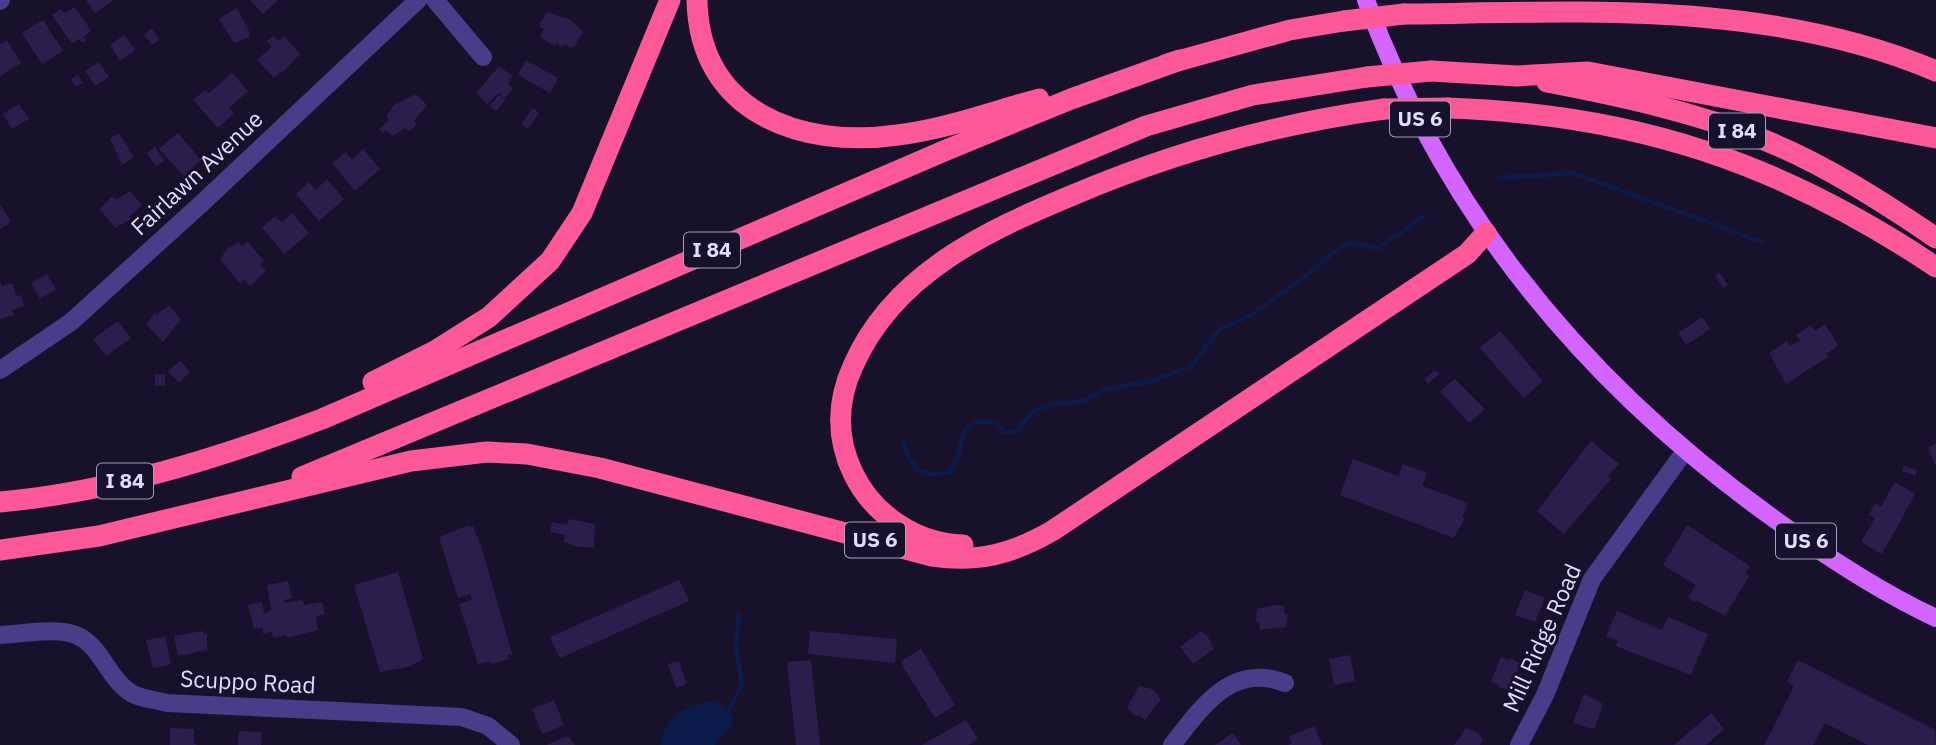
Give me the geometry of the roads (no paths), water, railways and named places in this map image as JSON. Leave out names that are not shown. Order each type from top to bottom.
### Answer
[{"type":"highway","points":[[247,448],[464,332],[510,300],[550,261],[582,213],[670,0]]},
{"type":"highway","points":[[697,0],[702,43],[724,84],[759,114],[778,124],[824,135],[872,137],[920,131],[1180,60]]},
{"type":"highway","points":[[1404,14],[1549,0]]},
{"type":"highway","name":"I 84","points":[[0,502],[134,479],[247,448],[322,419],[1002,127],[1180,60],[1290,30],[1344,20],[1404,14],[1636,12],[1752,19],[1862,44],[1936,71]]},
{"type":"highway","name":"I 84","points":[[0,550],[99,536],[181,518],[262,493],[1136,130],[1253,95],[1367,77],[1431,71],[1517,76],[1688,114],[1765,140],[1895,211],[1936,239]]},
{"type":"highway","points":[[1517,76],[1588,72],[1936,138]]},
{"type":"highway","points":[[1486,233],[1458,242],[1044,519],[1002,540],[959,545],[913,533],[874,505],[857,482],[846,459],[840,431],[841,404],[848,378],[876,325],[893,303],[936,265],[996,229],[1029,213],[1161,160],[1267,129],[1384,109],[1448,107],[1578,118],[1682,142],[1735,159],[1818,197],[1887,235],[1936,267]]},
{"type":"highway","name":"US 6","points":[[181,518],[411,461],[450,454],[527,454],[600,468],[932,555],[958,560],[983,559],[1007,553],[1052,531],[1467,254],[1486,233]]},
{"type":"main road","name":"US 6","points":[[1366,0],[1413,106],[1486,233],[1559,329],[1626,397],[1685,451],[1820,551],[1936,618]]},
{"type":"street","name":"Fairlawn Avenue","points":[[0,370],[81,313],[418,0]]},
{"type":"street","points":[[435,0],[483,57]]},
{"type":"street","name":"Mill Ridge Road","points":[[1520,745],[1545,695],[1592,579],[1685,451]]},
{"type":"street","name":"Scuppo Road","points":[[0,635],[76,635],[93,648],[117,681],[132,694],[167,703],[462,717],[488,726],[511,745]]},
{"type":"street","points":[[1172,745],[1199,713],[1229,684],[1257,676],[1285,683]]},
{"type":"water","points":[[716,700],[733,717],[732,725],[715,745],[660,745],[668,724],[679,712]]},
{"type":"waterway","points":[[1499,178],[1573,173],[1762,242]]},
{"type":"waterway","points":[[903,443],[919,470],[931,474],[950,472],[956,462],[963,435],[973,424],[997,423],[1003,432],[1016,432],[1033,411],[1051,404],[1085,401],[1103,390],[1152,381],[1191,366],[1220,329],[1250,316],[1315,269],[1331,254],[1349,243],[1379,248],[1424,216]]},
{"type":"waterway","points":[[726,716],[742,684],[736,648],[739,614]]}]
